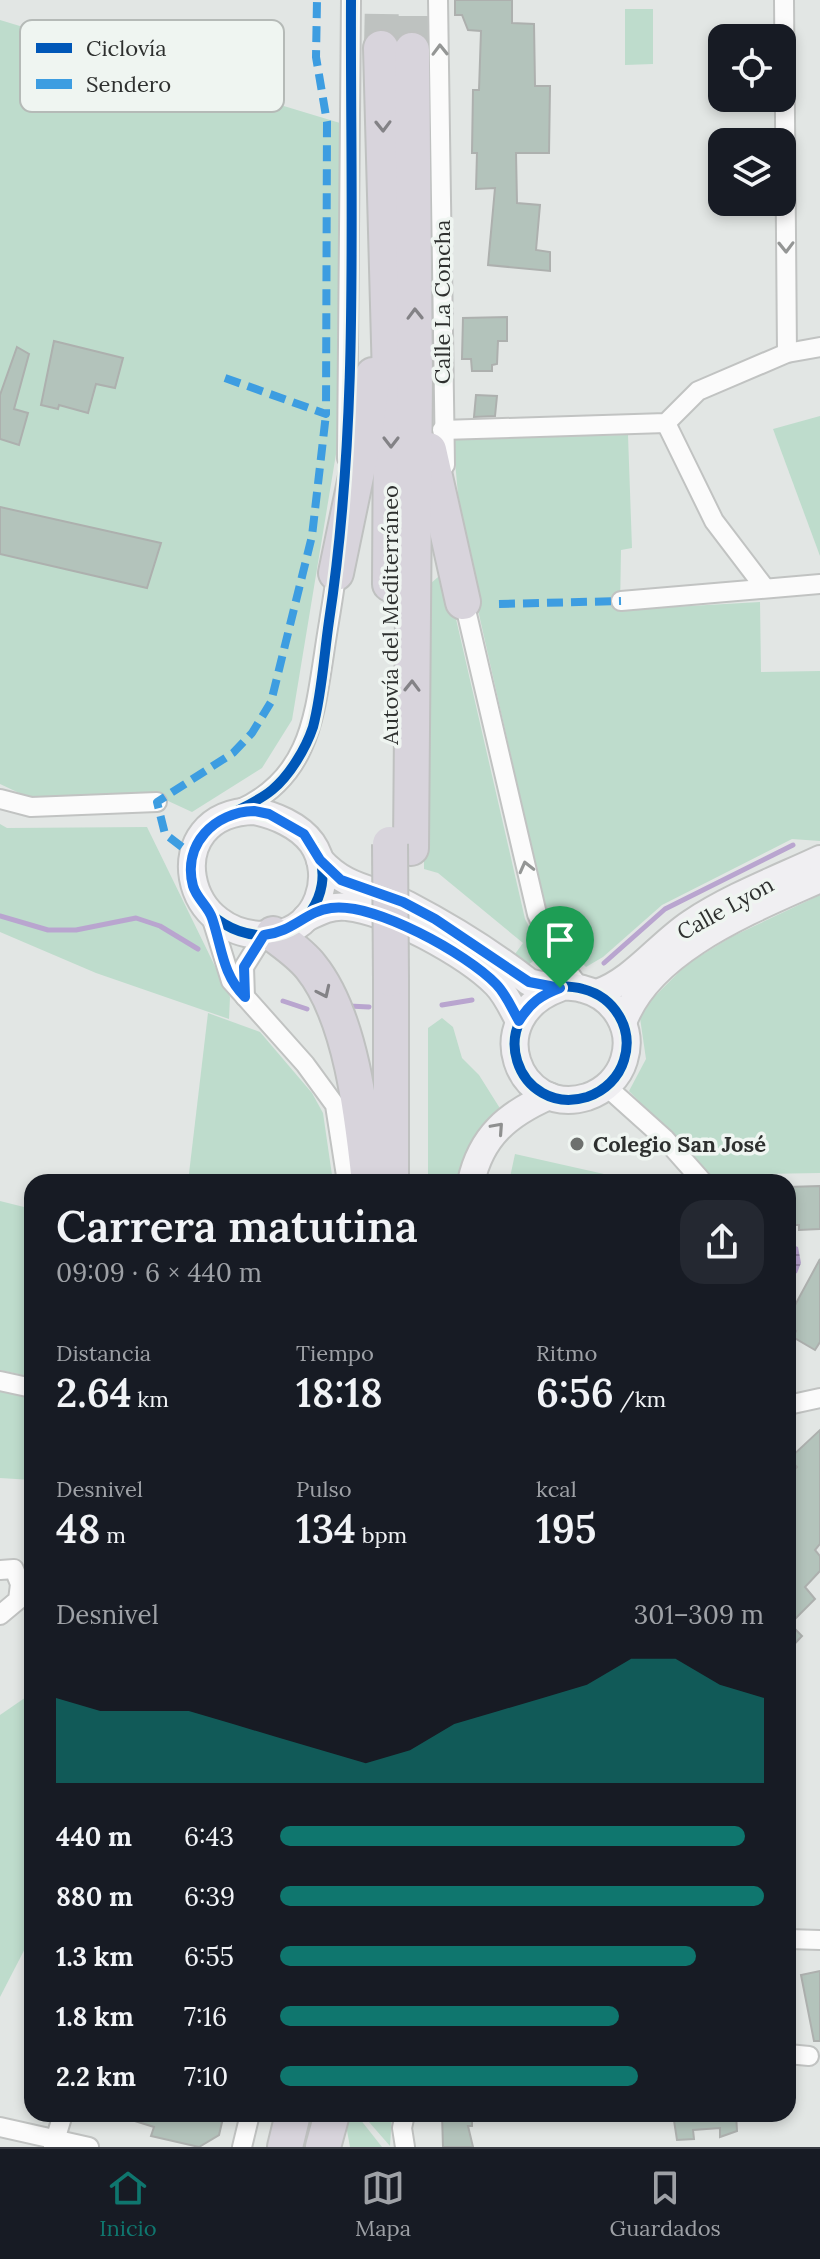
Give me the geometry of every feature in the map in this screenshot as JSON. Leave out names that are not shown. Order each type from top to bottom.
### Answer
[{"type":"highway","name":"Autovía del Mediterráneo","points":[[391,1174],[400,980],[400,846],[384,183],[397,49],[415,378],[400,846]]},
{"type":"highway","points":[[336,573],[370,399],[376,235],[384,183]]},
{"type":"highway","points":[[415,378],[463,602]]},
{"type":"highway","points":[[269,934],[311,967],[338,1023],[357,1093],[368,1174]]},
{"type":"highway","name":"Autovía del Mediterráneo","points":[[400,980],[411,1174]]},
{"type":"highway","points":[[285,2147],[291,2122]]},
{"type":"highway","points":[[305,2147],[311,2122]]},
{"type":"highway","points":[[323,2147],[330,2122]]},
{"type":"street","points":[[346,1174],[335,1105],[305,1064],[227,974],[210,913],[193,888],[192,858],[208,827],[274,788],[295,763],[312,728],[336,573],[347,455],[351,0]]},
{"type":"street","name":"Calle La Concha","points":[[438,0],[442,430],[463,602],[537,914],[556,955],[579,990]]},
{"type":"street","points":[[783,0],[787,353]]},
{"type":"street","points":[[442,430],[666,423],[698,391],[787,353],[820,347]]},
{"type":"street","points":[[666,423],[714,521],[765,588]]},
{"type":"street","points":[[621,601],[820,584]]},
{"type":"street","points":[[0,799],[31,807],[157,802]]},
{"type":"street","points":[[234,812],[269,814],[288,824],[311,842],[320,860],[341,880],[403,902],[435,919],[529,982],[579,990],[617,1011],[627,1040],[625,1057],[607,1087],[579,1099],[549,1096],[522,1073],[515,1056],[514,1038],[519,1021],[529,1005],[543,994],[579,990]]},
{"type":"street","name":"Calle Lyon","points":[[579,990],[621,983],[670,938],[704,915],[820,859]]},
{"type":"street","points":[[306,918],[321,893],[320,860]]},
{"type":"street","name":"Calle Lyon","points":[[623,1023],[628,1008],[646,983],[691,945],[733,920],[820,879]]},
{"type":"street","points":[[210,913],[236,930],[269,934],[289,930],[328,908],[347,907],[397,924],[488,977],[503,993],[519,1021]]},
{"type":"street","points":[[245,997],[244,967],[269,934]]},
{"type":"street","points":[[607,1087],[665,1139],[696,1174]]},
{"type":"street","points":[[473,1174],[475,1162],[503,1120],[549,1096]]},
{"type":"street","points":[[0,1381],[24,1386]]},
{"type":"street","points":[[796,1403],[820,1398]]},
{"type":"street","points":[[0,1570],[14,1569],[20,1584],[18,1600],[0,1615]]},
{"type":"street","points":[[796,1939],[820,1940]]},
{"type":"street","points":[[796,2055],[809,2056]]},
{"type":"street","points":[[54,2143],[61,2122]]},
{"type":"street","points":[[242,2147],[248,2122]]},
{"type":"street","points":[[403,2122],[405,2147]]},
{"type":"street","points":[[0,2127],[54,2143],[89,2147]]},
{"type":"green space","points":[[625,9],[653,9],[653,64],[625,65]]},
{"type":"green space","points":[[0,20],[20,26],[20,112],[284,112],[284,106],[340,123],[337,448],[292,720],[262,768],[192,812],[153,794],[32,799],[0,784]]},
{"type":"green space","points":[[820,416],[820,556],[773,429]]},
{"type":"green space","points":[[628,435],[632,548],[621,550],[620,610],[760,602],[761,672],[820,671],[820,841],[792,839],[662,905],[603,957],[586,967],[567,948],[544,903],[462,539],[453,439]]},
{"type":"green space","points":[[445,571],[525,919],[543,953],[527,966],[515,954],[523,943],[438,873],[424,869],[424,643],[430,584]]},
{"type":"green space","points":[[0,824],[7,828],[147,827],[230,997],[229,1019],[96,973],[0,932]]},
{"type":"green space","points":[[820,895],[820,1173],[709,1174],[629,1091],[646,1059],[640,1018],[644,1007],[687,964],[731,937]]},
{"type":"green space","points":[[208,1013],[260,1032],[312,1093],[323,1113],[332,1174],[189,1174]]},
{"type":"green space","points":[[442,1018],[453,1027],[462,1058],[479,1075],[501,1110],[476,1134],[464,1174],[428,1174],[428,1028]]},
{"type":"green space","points":[[515,1154],[604,1174],[511,1174]]},
{"type":"green space","points":[[0,1201],[24,1207],[24,1375],[0,1370]]},
{"type":"green space","points":[[0,1386],[24,1391],[24,1480],[0,1478]]},
{"type":"green space","points":[[24,1698],[24,1950],[0,1997],[0,1715]]},
{"type":"green space","points":[[345,2122],[362,2122],[382,2147],[350,2147]]},
{"type":"green space","points":[[369,2122],[392,2122],[390,2146]]},
{"type":"shaded area","points":[[796,1246],[801,1263],[796,1273]]},
{"type":"building","points":[[455,0],[512,0],[512,23],[534,24],[535,86],[550,86],[549,153],[516,153],[517,203],[540,205],[536,250],[550,252],[550,271],[488,265],[495,188],[476,189],[477,153],[472,153],[473,90],[479,90],[481,31],[468,30],[462,15],[455,15]]},
{"type":"building","points":[[507,317],[507,341],[498,341],[497,364],[492,365],[492,371],[472,371],[471,359],[462,359],[463,318]]},
{"type":"building","points":[[54,341],[123,358],[115,388],[96,384],[88,413],[59,405],[58,409],[41,405]]},
{"type":"building","points":[[17,347],[29,354],[14,409],[28,413],[19,445],[0,439],[0,395]]},
{"type":"building","points":[[476,395],[497,396],[495,416],[474,417]]},
{"type":"building","points":[[0,507],[161,543],[147,588],[0,554]]},
{"type":"building","points":[[820,1186],[820,1229],[799,1230],[799,1225],[796,1225],[796,1187]]},
{"type":"building","points":[[820,1259],[820,1342],[815,1350],[796,1339],[796,1303]]},
{"type":"building","points":[[820,1430],[820,1544],[815,1550],[820,1556],[820,1571],[805,1587],[815,1599],[796,1618],[797,1467],[796,1452]]},
{"type":"building","points":[[820,1971],[820,2041],[814,2041],[801,1975]]},
{"type":"building","points":[[138,2122],[222,2122],[219,2135],[199,2147],[151,2136],[154,2127]]},
{"type":"building","points":[[442,2122],[472,2122],[472,2126],[468,2126],[473,2147],[443,2147]]},
{"type":"building","points":[[674,2122],[736,2122],[737,2131],[720,2137],[720,2128],[693,2130],[694,2139],[677,2140]]},
{"type":"waterway","points":[[604,963],[665,909],[793,845]]},
{"type":"waterway","points":[[0,916],[48,930],[76,930],[136,918],[160,926],[198,949]]},
{"type":"waterway","points":[[442,1005],[472,1000]]},
{"type":"waterway","points":[[283,1001],[307,1009]]},
{"type":"waterway","points":[[349,1006],[369,1007]]},
{"type":"tunnel","points":[[381,48],[382,0]]},
{"type":"tunnel","points":[[412,0],[412,50]]},
{"type":"marked path","points":[[225,378],[326,414],[327,122],[316,57],[317,0]]},
{"type":"marked path","points":[[182,847],[165,834],[157,802],[233,753],[252,733],[271,702],[312,536],[326,414]]},
{"type":"marked path","points":[[499,604],[621,601]]},
{"type":"cycle path","points":[[234,812],[262,814],[288,823],[304,834],[320,857],[322,885],[318,898],[302,921],[290,929],[257,935],[224,924],[199,900],[191,867],[194,851],[210,828],[234,812],[272,790],[291,769],[310,735],[319,701],[339,545],[349,390],[351,0]]},
{"type":"cycle path","points":[[320,860],[341,878],[396,899],[439,922],[529,982],[583,989],[604,999],[624,1026],[624,1060],[615,1078],[587,1097],[563,1100],[542,1093],[527,1079],[517,1061],[515,1041],[520,1020],[535,1002],[560,988]]},
{"type":"place","name":"Colegio San José","points":[[577,1144]]},
{"type":"route","points":[[254,811],[269,814],[304,834],[320,860],[341,880],[403,902],[435,919],[529,982],[542,987],[560,988],[543,994],[529,1005],[519,1021],[496,984],[458,957],[397,924],[347,907],[328,908],[289,930],[264,935],[244,967],[245,997],[227,974],[210,913],[202,906],[193,888],[191,868],[196,847],[208,827],[225,815],[254,811]]}]
